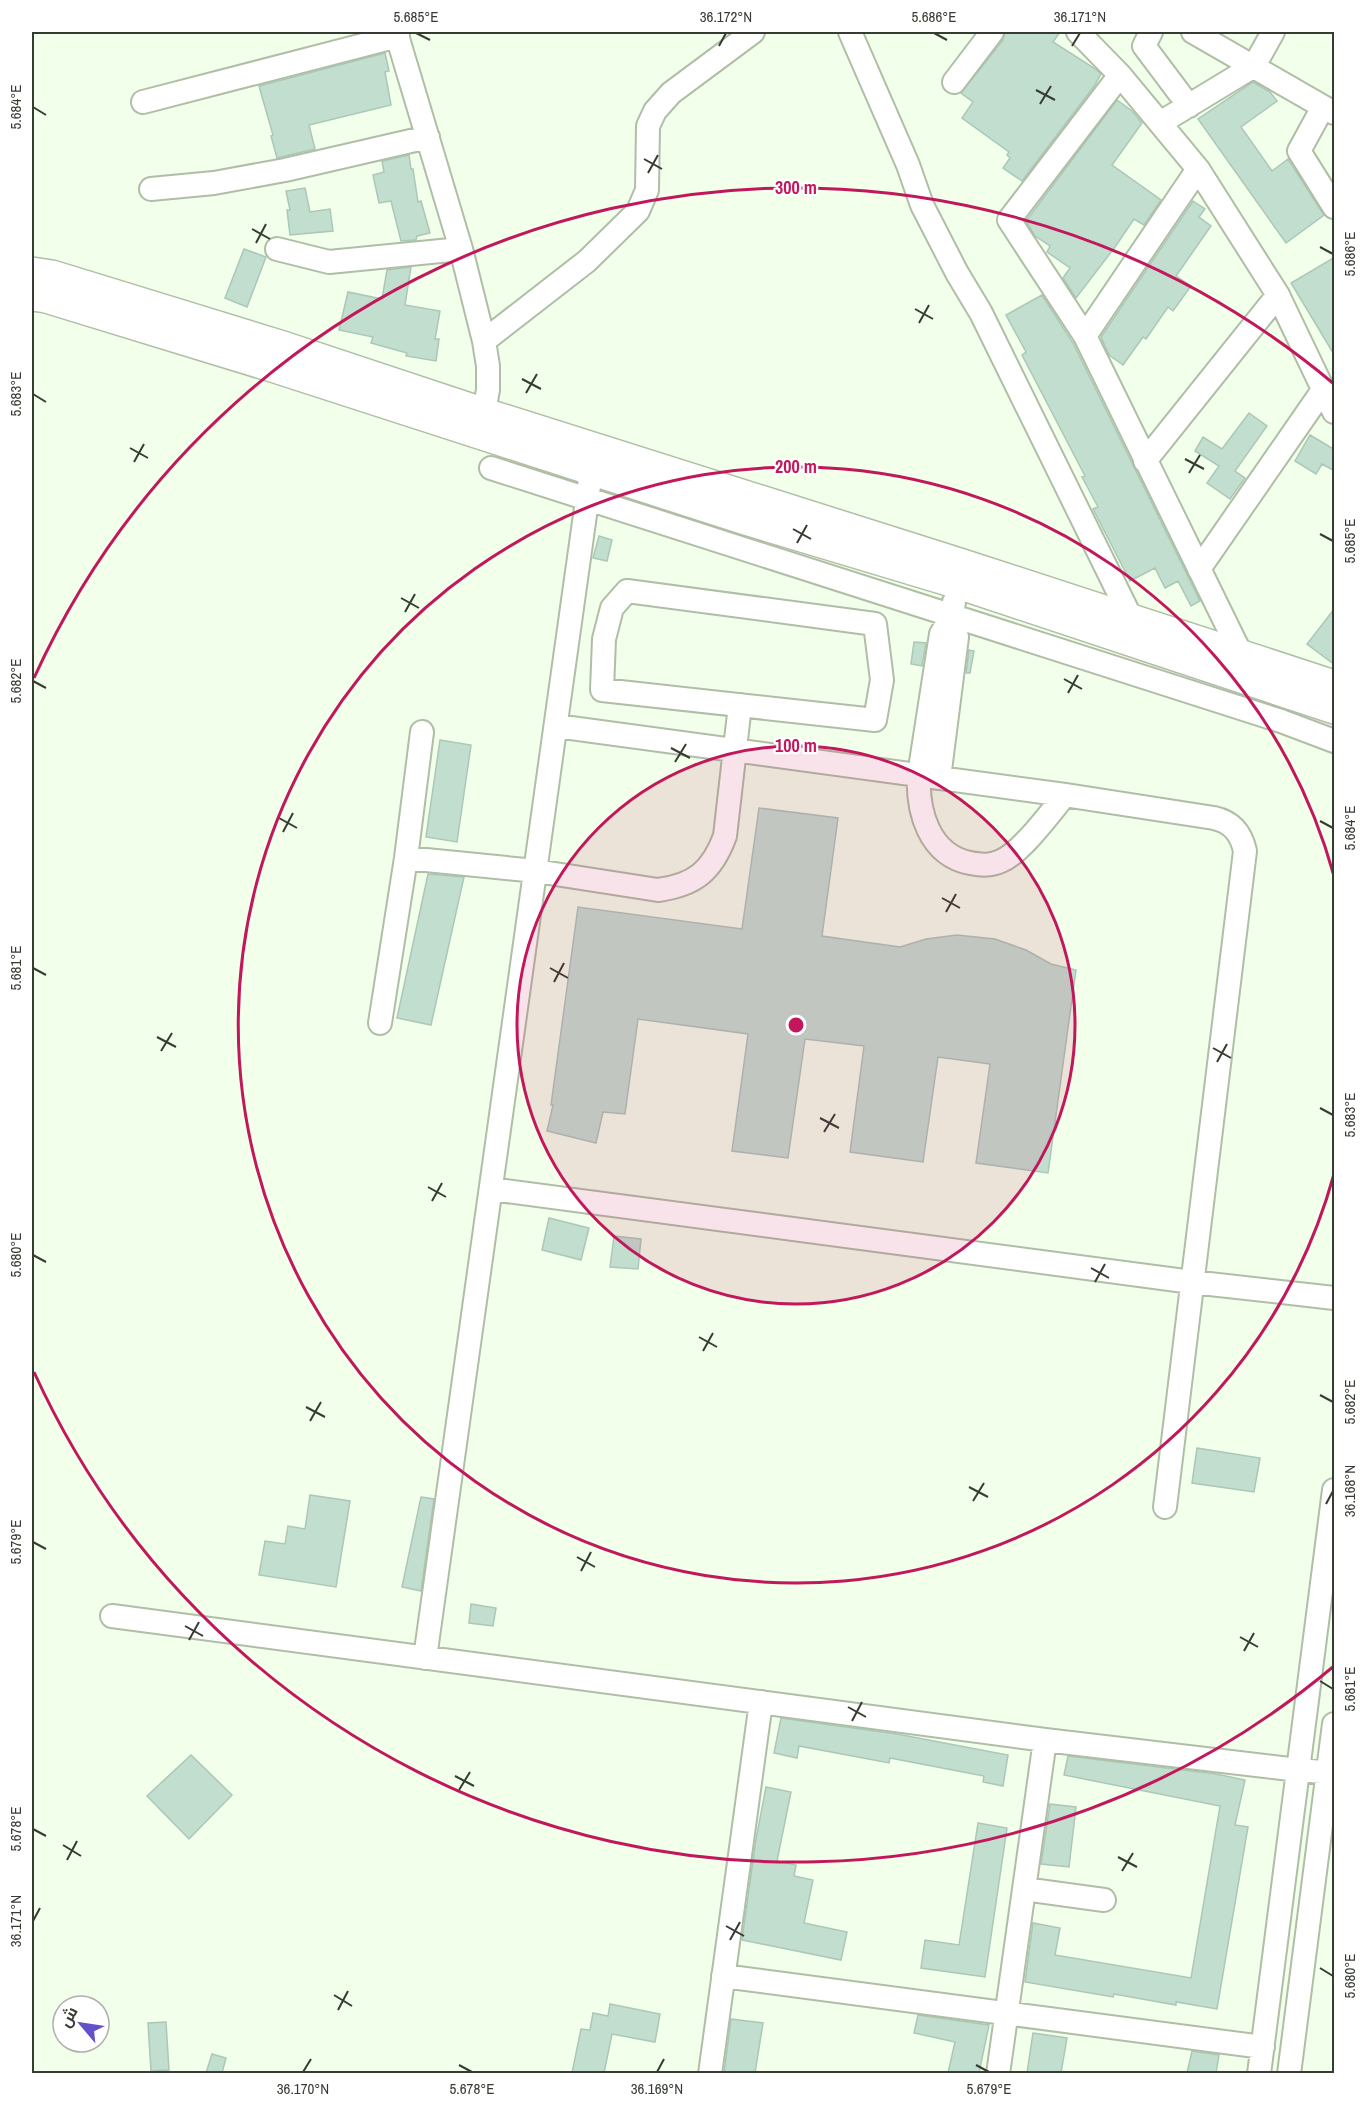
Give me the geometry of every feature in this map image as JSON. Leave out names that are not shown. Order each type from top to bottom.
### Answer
[{"type":"main road","points":[[32,271],[52,274],[271,341],[482,424]]},
{"type":"main road","points":[[32,297],[46,299],[241,358],[482,424],[960,574],[1132,620],[1335,684]]},
{"type":"main road","points":[[960,574],[1335,710]]},
{"type":"street","points":[[484,341],[587,261],[638,211],[647,190],[648,126],[655,111],[671,93],[753,32]]},
{"type":"street","points":[[850,32],[908,165],[922,205],[957,273],[981,313],[1132,620]]},
{"type":"street","points":[[954,81],[992,32]]},
{"type":"street","points":[[1078,32],[1120,75],[1198,169],[1278,295],[1335,412]]},
{"type":"street","points":[[1151,32],[1143,46],[1189,106]]},
{"type":"street","points":[[1193,32],[1329,110],[1299,151],[1335,207]]},
{"type":"street","points":[[1160,123],[1254,66],[1273,32]]},
{"type":"street","points":[[143,102],[397,34],[461,249],[484,341],[488,366],[482,424]]},
{"type":"street","points":[[1120,75],[1009,220],[1085,336],[1241,654]]},
{"type":"street","points":[[151,189],[214,183],[285,170],[428,137]]},
{"type":"street","points":[[1085,336],[1198,169]]},
{"type":"street","points":[[277,249],[329,262],[461,249]]},
{"type":"street","points":[[1145,461],[1278,295]]},
{"type":"street","points":[[1199,569],[1323,390]]},
{"type":"street","points":[[425,1658],[594,460]]},
{"type":"street","points":[[491,468],[1270,717],[1335,741]]},
{"type":"street","points":[[960,574],[952,615],[957,637],[929,777],[918,794],[921,813],[932,837],[944,852],[963,862],[984,866],[1000,862],[1013,854],[1065,795]]},
{"type":"street","points":[[627,591],[875,624],[882,680],[875,720],[740,705],[602,690],[604,639],[612,608],[627,591]]},
{"type":"street","points":[[406,858],[536,872],[658,890],[679,887],[704,873],[718,856],[725,836],[740,705]]},
{"type":"street","points":[[556,726],[1065,795],[1224,821],[1236,829],[1243,841],[1244,862],[1165,1507]]},
{"type":"street","points":[[380,1023],[406,858],[422,732]]},
{"type":"street","points":[[491,1189],[1192,1282],[1335,1298]]},
{"type":"street","points":[[1259,2073],[1335,1490]]},
{"type":"street","points":[[112,1616],[1045,1740],[1331,1772]]},
{"type":"street","points":[[710,2073],[761,1702]]},
{"type":"street","points":[[1289,2073],[1331,1772],[1335,1724]]},
{"type":"street","points":[[999,2073],[1045,1740]]},
{"type":"street","points":[[1024,1889],[1104,1900]]},
{"type":"street","points":[[723,1976],[1263,2047]]},
{"type":"building","points":[[1005,32],[1060,32],[1053,42],[1101,74],[1022,181],[1003,168],[1010,158],[1007,155],[1009,152],[962,118],[973,102],[961,93],[1003,40]]},
{"type":"building","points":[[385,53],[389,71],[385,72],[391,105],[309,125],[315,149],[277,158],[259,86]]},
{"type":"building","points":[[1253,82],[1270,92],[1277,101],[1241,127],[1272,171],[1288,159],[1324,215],[1286,243],[1198,119]]},
{"type":"building","points":[[1117,100],[1132,111],[1142,123],[1112,165],[1161,200],[1144,225],[1134,219],[1076,298],[1063,278],[1070,268],[1047,252],[1050,246],[1035,236],[1026,221]]},
{"type":"building","points":[[409,155],[418,202],[421,201],[430,233],[417,236],[416,240],[401,241],[391,201],[379,203],[373,175],[384,172],[382,161]]},
{"type":"building","points":[[305,188],[310,212],[330,209],[333,231],[290,235],[287,210],[290,210],[286,191]]},
{"type":"building","points":[[1193,201],[1205,209],[1199,217],[1211,226],[1176,276],[1191,286],[1173,311],[1168,307],[1146,339],[1143,337],[1123,365],[1109,355],[1101,337]]},
{"type":"building","points":[[244,249],[266,257],[247,307],[225,298]]},
{"type":"building","points":[[1335,257],[1335,356],[1291,283]]},
{"type":"building","points":[[411,267],[405,305],[440,311],[435,339],[439,339],[436,361],[406,356],[407,353],[371,343],[373,337],[339,330],[348,292],[382,299],[387,270]]},
{"type":"building","points":[[1042,295],[1073,343],[1200,601],[1191,606],[1178,581],[1165,588],[1155,568],[1130,581],[1093,509],[1098,507],[1082,477],[1085,476],[1022,355],[1026,352],[1006,315]]},
{"type":"building","points":[[1249,413],[1267,426],[1235,471],[1245,478],[1230,499],[1207,483],[1219,466],[1195,451],[1203,437],[1222,449]]},
{"type":"building","points":[[1310,435],[1335,450],[1335,471],[1322,464],[1316,474],[1295,461]]},
{"type":"building","points":[[599,536],[612,540],[607,561],[593,558]]},
{"type":"building","points":[[1335,608],[1335,665],[1307,644]]},
{"type":"building","points":[[914,642],[926,643],[922,666],[911,664]]},
{"type":"building","points":[[969,650],[974,651],[970,673],[966,673]]},
{"type":"building","points":[[440,740],[471,745],[457,842],[426,837]]},
{"type":"building","points":[[759,808],[838,818],[822,936],[900,947],[926,939],[957,935],[995,939],[1026,950],[1051,964],[1076,970],[1048,1173],[976,1163],[990,1064],[938,1057],[923,1162],[850,1152],[864,1046],[805,1039],[788,1158],[732,1151],[748,1034],[638,1019],[625,1114],[603,1112],[596,1143],[547,1131],[553,1105],[551,1105],[578,907],[742,929]]},
{"type":"building","points":[[428,874],[464,877],[431,1025],[397,1018]]},
{"type":"building","points":[[549,1218],[589,1228],[581,1260],[542,1250]]},
{"type":"building","points":[[614,1236],[641,1239],[638,1269],[610,1267]]},
{"type":"building","points":[[1197,1448],[1260,1458],[1254,1492],[1192,1483]]},
{"type":"building","points":[[310,1495],[350,1501],[336,1587],[259,1575],[265,1541],[285,1544],[288,1526],[305,1529]]},
{"type":"building","points":[[421,1497],[434,1499],[421,1591],[402,1587]]},
{"type":"building","points":[[471,1604],[496,1608],[493,1626],[469,1623]]},
{"type":"building","points":[[781,1718],[897,1734],[1008,1755],[1003,1786],[983,1782],[984,1776],[890,1758],[889,1763],[799,1746],[797,1758],[774,1753]]},
{"type":"building","points":[[191,1755],[232,1795],[189,1839],[147,1796]]},
{"type":"building","points":[[1068,1756],[1216,1774],[1245,1780],[1235,1825],[1248,1827],[1217,2009],[1176,2002],[1176,2005],[1114,1994],[1113,1997],[1025,1982],[1033,1923],[1060,1928],[1055,1955],[1191,1978],[1220,1806],[1064,1775]]},
{"type":"building","points":[[766,1787],[791,1792],[777,1861],[796,1865],[794,1876],[813,1880],[804,1923],[847,1932],[841,1960],[742,1940],[756,1839]]},
{"type":"building","points":[[1050,1804],[1076,1807],[1069,1867],[1041,1864]]},
{"type":"building","points":[[978,1823],[1007,1828],[985,1977],[921,1968],[925,1940],[959,1945]]},
{"type":"building","points":[[610,2004],[660,2014],[655,2042],[612,2034],[604,2073],[572,2073],[581,2029],[590,2030],[593,2013],[608,2016]]},
{"type":"building","points":[[918,2015],[989,2025],[979,2073],[948,2073],[955,2042],[914,2033]]},
{"type":"building","points":[[731,2019],[763,2023],[755,2073],[724,2073]]},
{"type":"building","points":[[166,2022],[169,2070],[151,2071],[148,2023]]},
{"type":"building","points":[[1033,2033],[1067,2038],[1061,2073],[1027,2073]]},
{"type":"building","points":[[1192,2051],[1219,2055],[1216,2073],[1187,2073]]},
{"type":"building","points":[[212,2054],[226,2058],[222,2073],[206,2073]]}]
